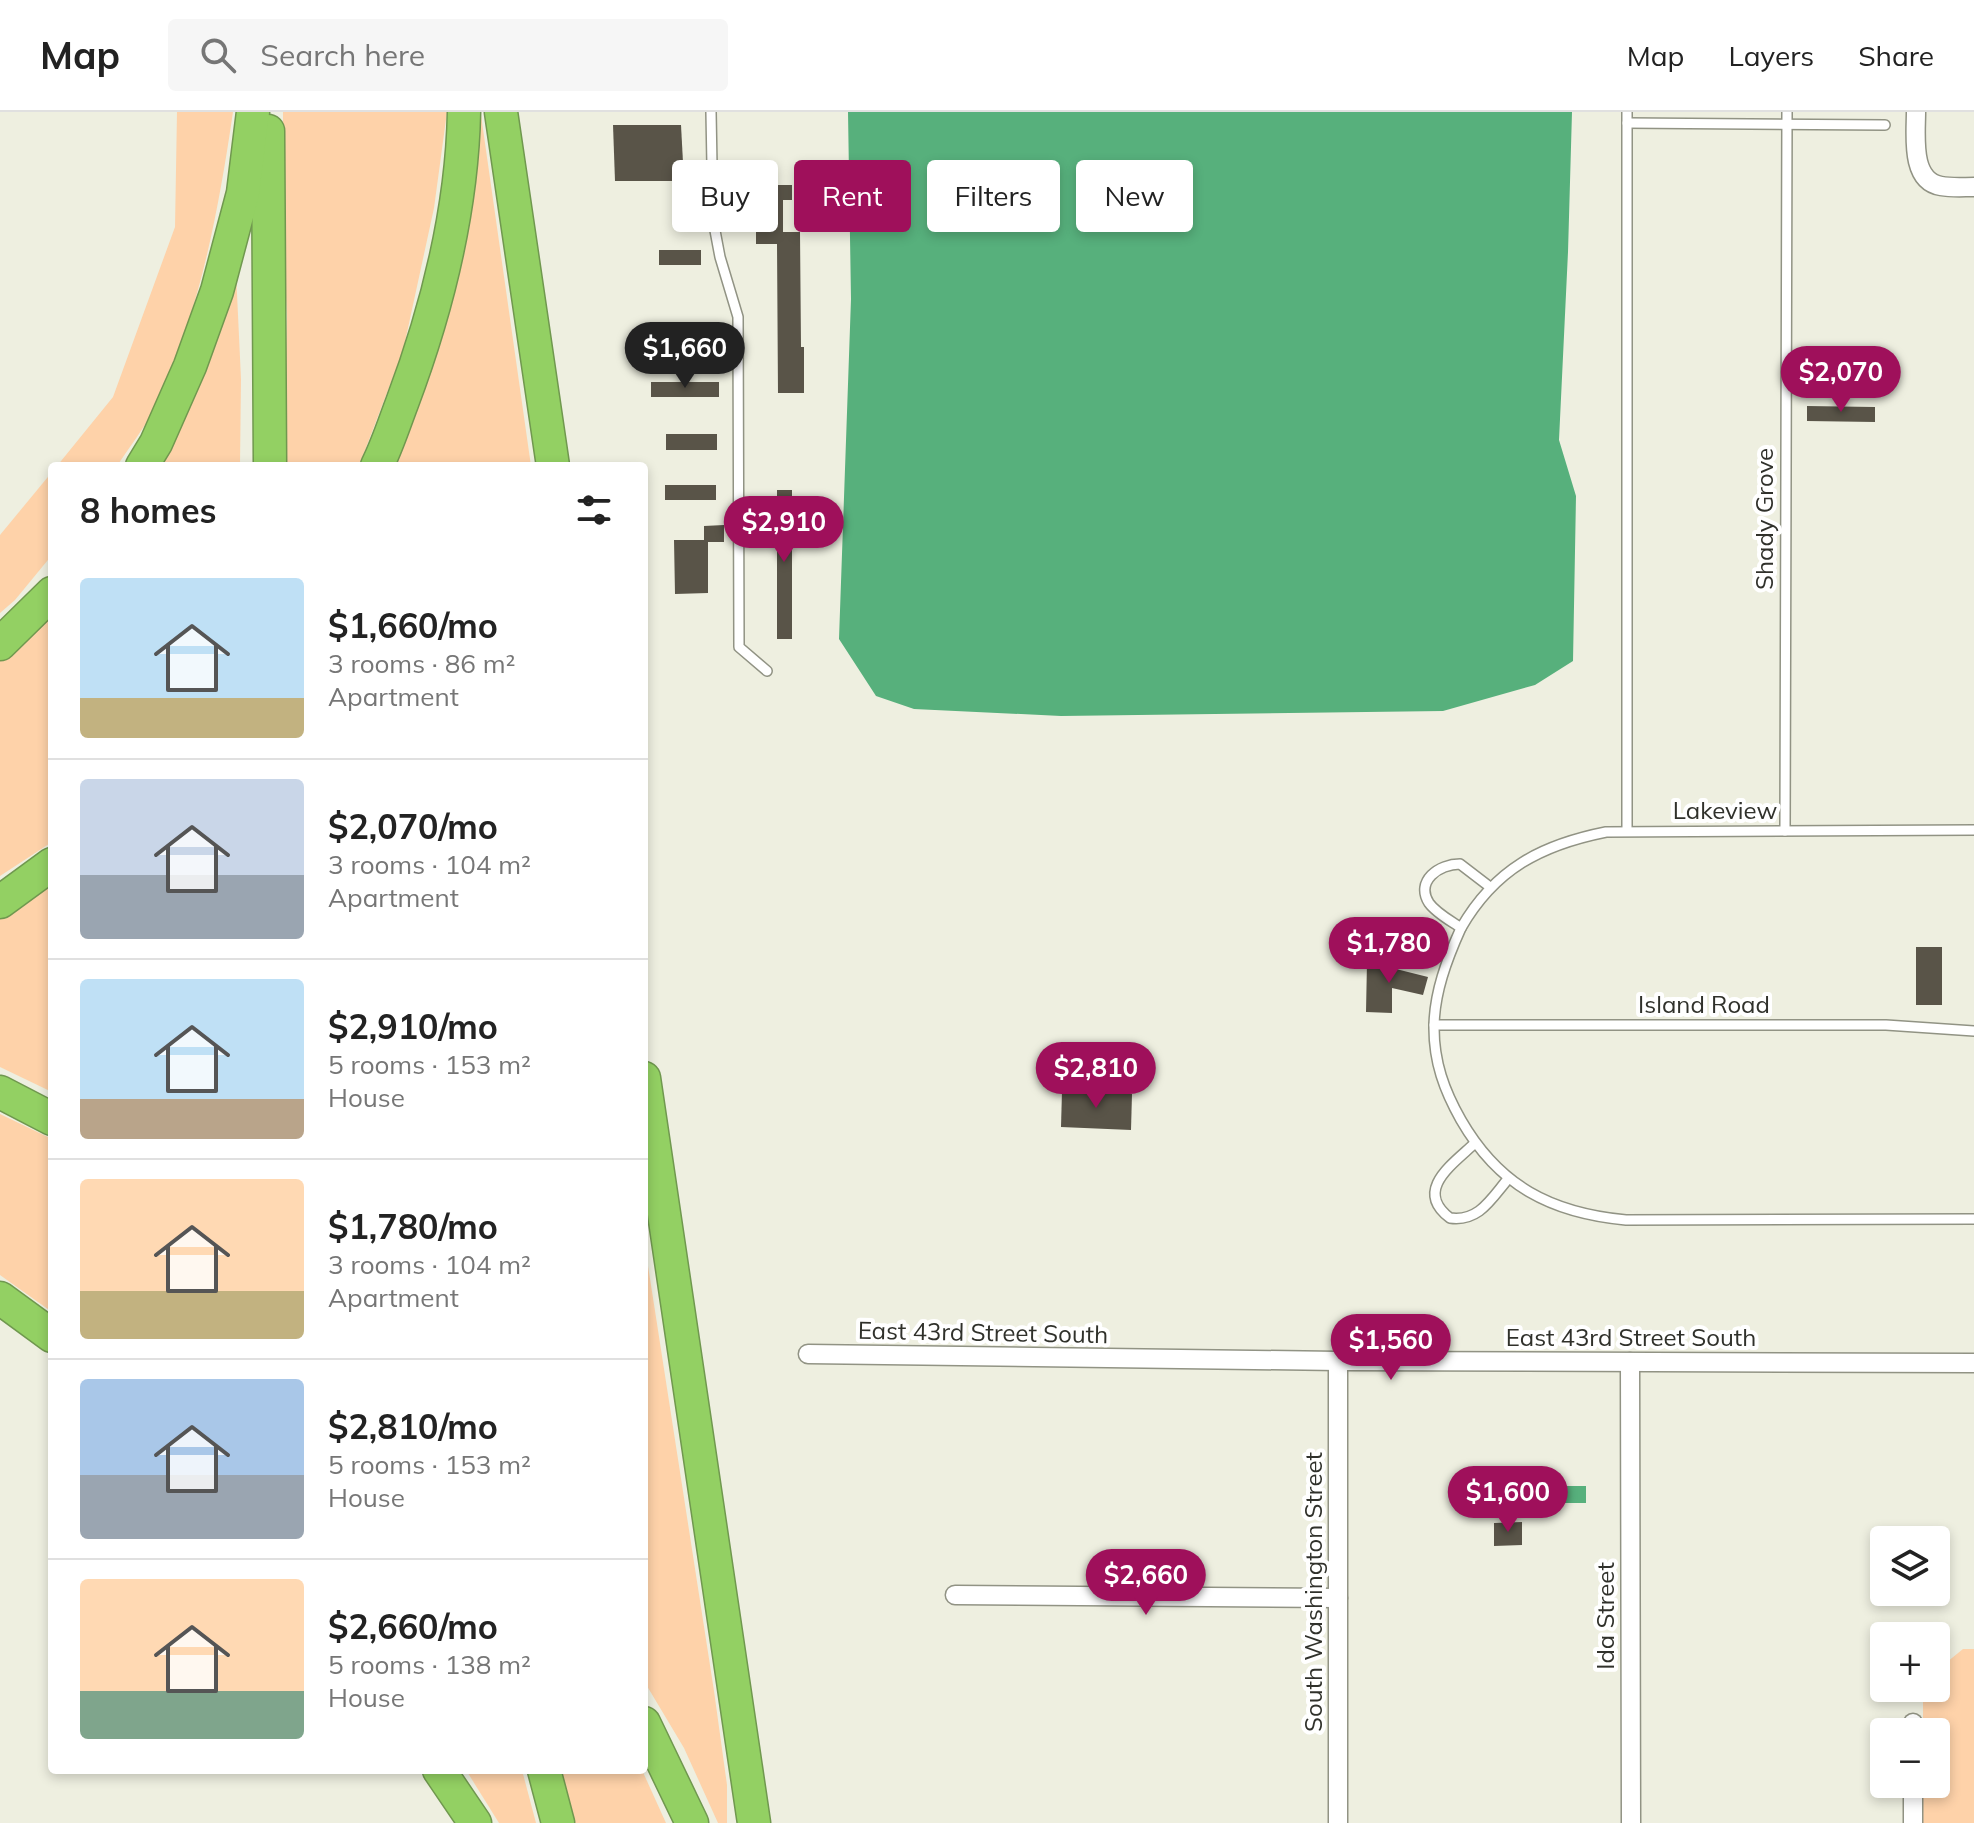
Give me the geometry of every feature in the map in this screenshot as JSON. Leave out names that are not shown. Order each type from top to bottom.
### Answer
[{"type":"highway","points":[[144,462],[190,366],[217,291],[243,193],[253,112]]},
{"type":"highway","points":[[268,112],[270,462]]},
{"type":"highway","points":[[379,462],[436,304],[453,218],[463,145],[464,112]]},
{"type":"highway","points":[[501,112],[552,462]]},
{"type":"highway","points":[[0,644],[48,597]]},
{"type":"highway","points":[[0,902],[48,867]]},
{"type":"highway","points":[[0,1092],[48,1117]]},
{"type":"highway","points":[[648,1105],[754,1823]]},
{"type":"highway","points":[[0,1298],[48,1333]]},
{"type":"highway","points":[[648,1731],[692,1823]]},
{"type":"highway","points":[[442,1774],[475,1823]]},
{"type":"highway","points":[[545,1774],[558,1823]]},
{"type":"street","points":[[1916,112],[1916,147],[1924,177],[1937,186],[1974,187]]},
{"type":"street","name":"East 43rd Street South","points":[[808,1354],[1338,1361],[1974,1363]]},
{"type":"street","name":"South Washington Street","points":[[1338,1361],[1338,1823]]},
{"type":"street","name":"Ida Street","points":[[1630,1362],[1631,1823]]},
{"type":"street","points":[[955,1595],[1338,1598]]},
{"type":"street","points":[[1913,1798],[1913,1823]]},
{"type":"lane","points":[[711,112],[713,220],[720,257],[738,317],[739,647],[767,671]]},
{"type":"lane","points":[[1627,112],[1627,831]]},
{"type":"lane","name":"Shady Grove","points":[[1785,831],[1787,112]]},
{"type":"lane","points":[[1627,123],[1885,125]]},
{"type":"lane","name":"Lakeview","points":[[1974,830],[1627,831],[1586,836],[1552,846],[1518,864],[1490,887],[1461,928],[1440,986],[1434,1025],[1436,1063],[1447,1096],[1475,1143],[1508,1179],[1543,1201],[1568,1210],[1611,1219],[1974,1219]]},
{"type":"lane","points":[[1461,928],[1430,904],[1426,896],[1432,873],[1440,867],[1460,864],[1490,887]]},
{"type":"lane","name":"Island Road","points":[[1434,1025],[1886,1025],[1974,1031]]},
{"type":"lane","points":[[1475,1143],[1441,1175],[1435,1188],[1439,1210],[1450,1218],[1472,1217],[1508,1179]]},
{"type":"shaded area","points":[[177,112],[233,112],[205,264],[183,338],[154,409],[120,462],[60,462],[113,397],[175,227]]},
{"type":"shaded area","points":[[283,112],[447,112],[434,208],[403,351],[361,462],[283,460],[287,316],[283,240]]},
{"type":"shaded area","points":[[848,112],[1572,112],[1559,440],[1576,496],[1573,661],[1535,685],[1443,711],[1061,716],[914,709],[876,696],[839,639],[851,299],[850,232],[911,232],[911,160],[849,160]]},
{"type":"shaded area","points":[[481,115],[530,462],[396,462],[437,346],[475,116]]},
{"type":"shaded area","points":[[236,272],[241,379],[240,462],[159,462]]},
{"type":"shaded area","points":[[48,477],[48,560],[15,600],[0,613],[0,535]]},
{"type":"shaded area","points":[[48,611],[48,845],[0,876],[0,657]]},
{"type":"shaded area","points":[[48,884],[48,1090],[0,1067],[0,919]]},
{"type":"shaded area","points":[[0,1114],[48,1137],[48,1309],[0,1275]]},
{"type":"shaded area","points":[[648,1266],[714,1691],[727,1785],[727,1823],[718,1823],[684,1748],[648,1688]]},
{"type":"shaded area","points":[[1546,1486],[1586,1486],[1586,1503],[1546,1503]]},
{"type":"shaded area","points":[[1963,1649],[1974,1649],[1974,1823],[1922,1823],[1922,1798],[1950,1798],[1950,1718],[1923,1718],[1923,1702],[1950,1702],[1950,1660]]},
{"type":"shaded area","points":[[468,1774],[523,1774],[536,1823],[499,1823]]},
{"type":"shaded area","points":[[559,1774],[644,1774],[666,1823],[573,1823]]},
{"type":"building","points":[[613,125],[681,125],[683,160],[672,160],[672,181],[615,181]]},
{"type":"building","points":[[778,185],[792,185],[792,200],[783,200],[783,232],[800,232],[804,393],[778,393],[777,244],[756,244],[756,232],[778,232]]},
{"type":"building","points":[[659,250],[701,250],[701,265],[659,265]]},
{"type":"building","points":[[651,382],[719,382],[719,397],[651,397]]},
{"type":"building","points":[[1807,406],[1875,407],[1875,422],[1807,421]]},
{"type":"building","points":[[666,434],[717,434],[717,450],[666,450]]},
{"type":"building","points":[[665,485],[716,485],[716,500],[665,500]]},
{"type":"building","points":[[777,490],[792,490],[792,639],[777,639]]},
{"type":"building","points":[[724,525],[724,542],[708,542],[708,593],[675,594],[674,540],[704,540],[704,526]]},
{"type":"building","points":[[1916,947],[1942,947],[1942,1005],[1916,1005]]},
{"type":"building","points":[[1367,962],[1392,962],[1392,968],[1428,977],[1423,995],[1392,988],[1392,1013],[1366,1012]]},
{"type":"building","points":[[1062,1091],[1132,1094],[1131,1130],[1061,1127]]},
{"type":"building","points":[[1522,1522],[1522,1545],[1494,1546],[1494,1523]]}]
